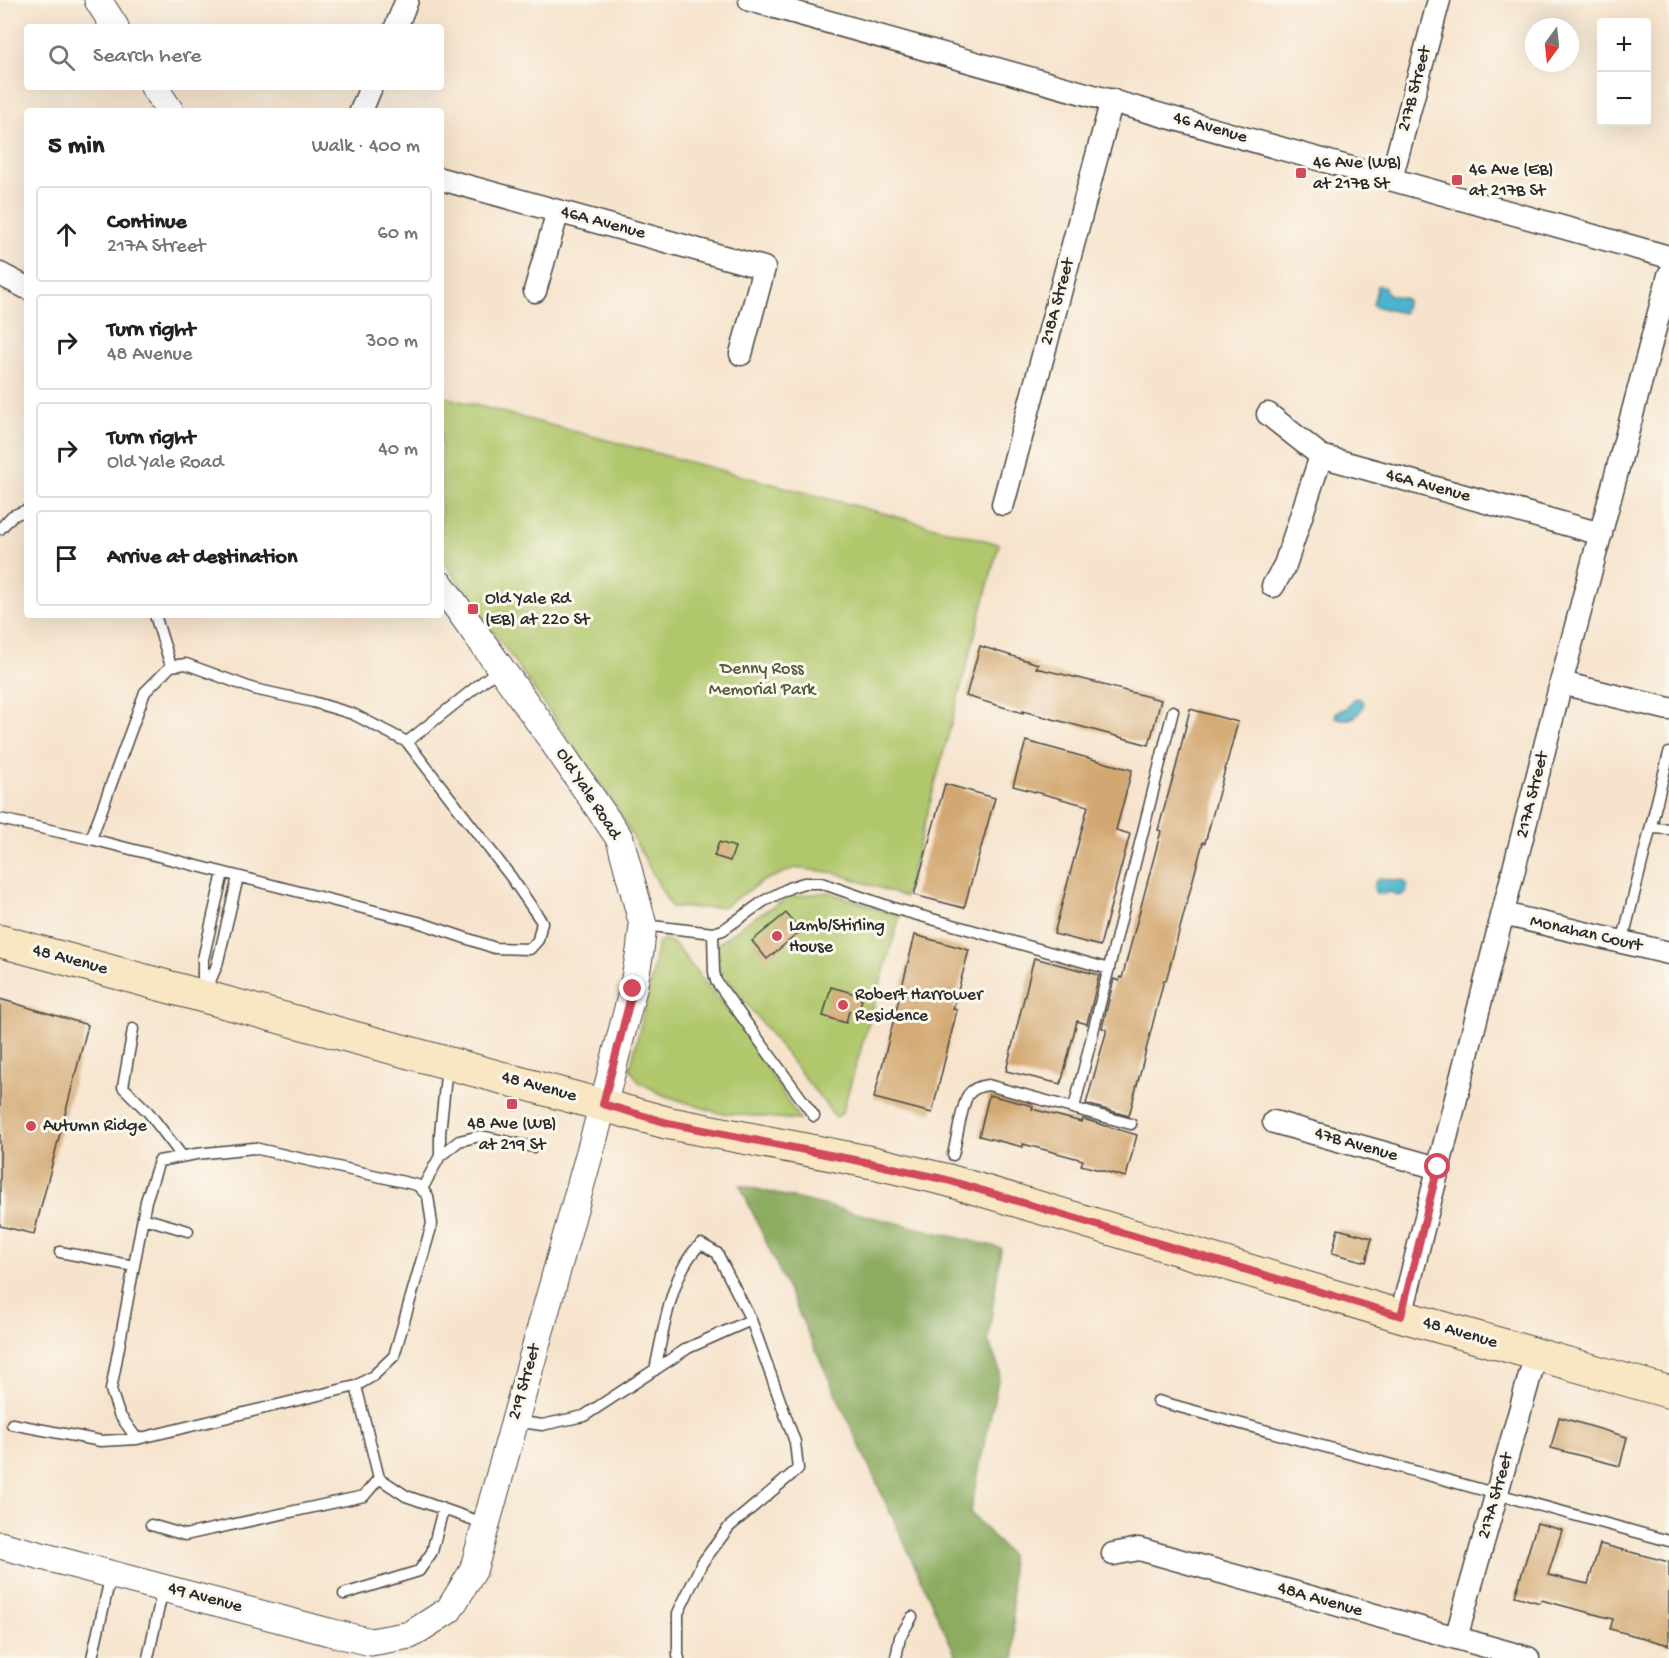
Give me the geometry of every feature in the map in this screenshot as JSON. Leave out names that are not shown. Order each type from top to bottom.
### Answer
[{"type":"main road","name":"48 Avenue","points":[[0,941],[668,1123],[864,1161],[947,1180],[1401,1316],[1669,1392]]},
{"type":"street","points":[[98,0],[113,24]]},
{"type":"street","points":[[397,24],[407,0]]},
{"type":"street","name":"46 Avenue","points":[[750,0],[1669,257]]},
{"type":"street","name":"217B Street","points":[[1391,178],[1439,0]]},
{"type":"street","points":[[156,90],[168,108]]},
{"type":"street","points":[[362,108],[370,90]]},
{"type":"street","name":"218A Street","points":[[1003,504],[1112,100]]},
{"type":"street","name":"46A Avenue","points":[[444,180],[764,268],[741,354]]},
{"type":"street","points":[[535,291],[558,211]]},
{"type":"street","points":[[0,274],[24,286]]},
{"type":"street","name":"217A Street","points":[[1401,1316],[1600,534],[1669,275]]},
{"type":"street","name":"46A Avenue","points":[[1268,414],[1321,456],[1600,534]]},
{"type":"street","points":[[1273,586],[1285,565],[1321,456]]},
{"type":"street","name":"Old Yale Road","points":[[444,589],[550,736],[620,839],[643,925],[633,989],[603,1104]]},
{"type":"street","points":[[1562,683],[1669,709]]},
{"type":"street","name":"Monahan Court","points":[[1503,914],[1669,952]]},
{"type":"street","name":"219 Street","points":[[410,1635],[449,1610],[473,1571],[603,1104]]},
{"type":"street","name":"47B Avenue","points":[[1274,1122],[1438,1167]]},
{"type":"street","name":"217A Street","points":[[1456,1638],[1536,1354]]},
{"type":"street","name":"49 Avenue","points":[[0,1545],[371,1642],[410,1635]]},
{"type":"street","name":"48A Avenue","points":[[1113,1554],[1139,1549],[1528,1658]]},
{"type":"lane","points":[[0,529],[12,516],[24,511]]},
{"type":"lane","points":[[157,618],[171,666]]},
{"type":"lane","points":[[0,819],[91,839],[418,922],[495,948],[530,949],[538,940],[542,922],[511,877],[407,742],[353,714],[313,702],[254,689],[186,664],[171,666],[145,692],[91,839]]},
{"type":"lane","points":[[407,742],[501,668]]},
{"type":"lane","points":[[1074,1108],[1173,711]]},
{"type":"lane","points":[[1622,943],[1669,753]]},
{"type":"lane","points":[[1652,828],[1669,829]]},
{"type":"lane","points":[[203,996],[203,959],[223,873]]},
{"type":"lane","points":[[203,996],[217,965],[238,877]]},
{"type":"lane","points":[[643,925],[713,933],[723,930],[764,901],[791,887],[804,883],[821,884],[893,908],[1109,969]]},
{"type":"lane","points":[[713,933],[716,981],[814,1116]]},
{"type":"lane","points":[[133,1029],[123,1087],[149,1113],[183,1156]]},
{"type":"lane","points":[[440,1156],[440,1134],[448,1062]]},
{"type":"lane","points":[[953,1155],[966,1098],[973,1089],[981,1085],[1131,1124]]},
{"type":"lane","points":[[422,1189],[440,1156],[459,1141],[480,1136],[533,1147]]},
{"type":"lane","points":[[12,1424],[101,1441],[137,1439],[356,1386],[373,1376],[394,1356],[432,1224],[428,1196],[417,1185],[254,1148],[159,1161],[146,1201],[111,1389],[119,1414],[137,1439]]},
{"type":"lane","points":[[143,1218],[188,1231]]},
{"type":"lane","points":[[655,1370],[673,1290],[693,1250],[701,1244],[717,1253],[751,1320],[795,1442],[798,1469],[729,1527],[702,1563],[678,1613],[678,1656],[680,1658]]},
{"type":"lane","points":[[60,1251],[134,1266]]},
{"type":"lane","points":[[515,1421],[542,1425],[584,1416],[688,1348],[751,1320]]},
{"type":"lane","points":[[356,1386],[379,1478],[406,1496],[486,1524]]},
{"type":"lane","points":[[1158,1401],[1669,1541]]},
{"type":"lane","points":[[151,1525],[185,1535],[364,1496],[379,1478]]},
{"type":"lane","points":[[345,1594],[419,1571],[432,1552],[443,1509]]},
{"type":"lane","points":[[92,1658],[111,1574]]},
{"type":"lane","points":[[148,1658],[164,1587]]},
{"type":"lane","points":[[896,1658],[900,1637],[912,1617]]},
{"type":"green space","name":"Denny Ross Memorial Park","points":[[444,397],[999,544],[905,897],[836,873],[795,868],[763,881],[723,907],[671,907],[616,806],[444,561]]},
{"type":"green space","points":[[829,892],[900,916],[842,1113],[836,1118],[707,953],[745,923],[789,897]]},
{"type":"green space","points":[[666,939],[675,945],[740,1025],[800,1120],[719,1113],[663,1095],[639,1082],[630,1069],[658,942]]},
{"type":"green space","points":[[740,1185],[1001,1248],[988,1340],[1000,1371],[970,1512],[1010,1555],[1015,1658],[957,1658]]},
{"type":"water","points":[[1379,285],[1385,288],[1388,294],[1406,299],[1404,312],[1374,306],[1376,287]]},
{"type":"water","points":[[1358,698],[1364,704],[1356,716],[1349,719],[1335,717],[1336,712],[1347,708],[1353,699]]},
{"type":"water","points":[[1379,878],[1404,881],[1408,885],[1406,893],[1399,896],[1390,892],[1376,893],[1374,885]]},
{"type":"building","points":[[980,646],[1038,664],[1036,668],[1161,700],[1149,745],[966,696]]},
{"type":"building","points":[[1190,709],[1238,722],[1166,981],[1164,980],[1129,1116],[1086,1104],[1106,1033],[1106,1029],[1102,1028],[1114,979],[1119,981],[1120,977],[1122,978]]},
{"type":"building","points":[[1026,741],[1132,770],[1116,830],[1130,834],[1100,946],[1054,934],[1088,806],[1013,786]]},
{"type":"building","points":[[945,784],[995,798],[964,908],[914,895]]},
{"type":"building","points":[[719,842],[735,847],[730,861],[714,856]]},
{"type":"building","name":"Lamb/Stirling House","points":[[786,913],[801,931],[767,959],[752,941]]},
{"type":"building","points":[[915,935],[969,950],[953,1009],[957,1010],[932,1113],[874,1098]]},
{"type":"building","points":[[1034,958],[1099,975],[1087,1024],[1077,1021],[1061,1084],[1006,1071]]},
{"type":"building","name":"Robert Harrower Residence","points":[[831,987],[856,994],[856,997],[862,999],[858,1014],[849,1011],[846,1023],[823,1016]]},
{"type":"building","name":"Autumn Ridge","points":[[0,999],[88,1025],[34,1234],[0,1226]]},
{"type":"building","points":[[989,1095],[1033,1106],[1032,1109],[1082,1122],[1083,1119],[1137,1135],[1126,1177],[1081,1165],[1083,1160],[1023,1144],[1023,1147],[979,1136]]},
{"type":"building","points":[[1338,1229],[1372,1238],[1366,1262],[1332,1253]]},
{"type":"building","points":[[1559,1417],[1627,1437],[1620,1466],[1551,1448]]},
{"type":"building","points":[[1537,1523],[1562,1530],[1548,1575],[1588,1584],[1600,1544],[1669,1562],[1669,1645],[1610,1629],[1613,1619],[1541,1600],[1540,1603],[1515,1596]]},
{"type":"place","name":"46 Ave (WB) at 217B St","points":[[1301,173]]},
{"type":"place","name":"46 Ave (EB) at 217B St","points":[[1457,180]]},
{"type":"place","name":"Old Yale Rd (EB) at 220 St","points":[[473,609]]},
{"type":"place","name":"Lamb/Stirling House","points":[[777,936]]},
{"type":"place","name":"Robert Harrower Residence","points":[[843,1005]]},
{"type":"place","name":"48 Ave (WB) at 219 St","points":[[512,1104]]},
{"type":"place","name":"Autumn Ridge","points":[[31,1126]]},
{"type":"route","points":[[633,989],[603,1104],[668,1123],[947,1180],[1401,1316],[1438,1167]]}]
